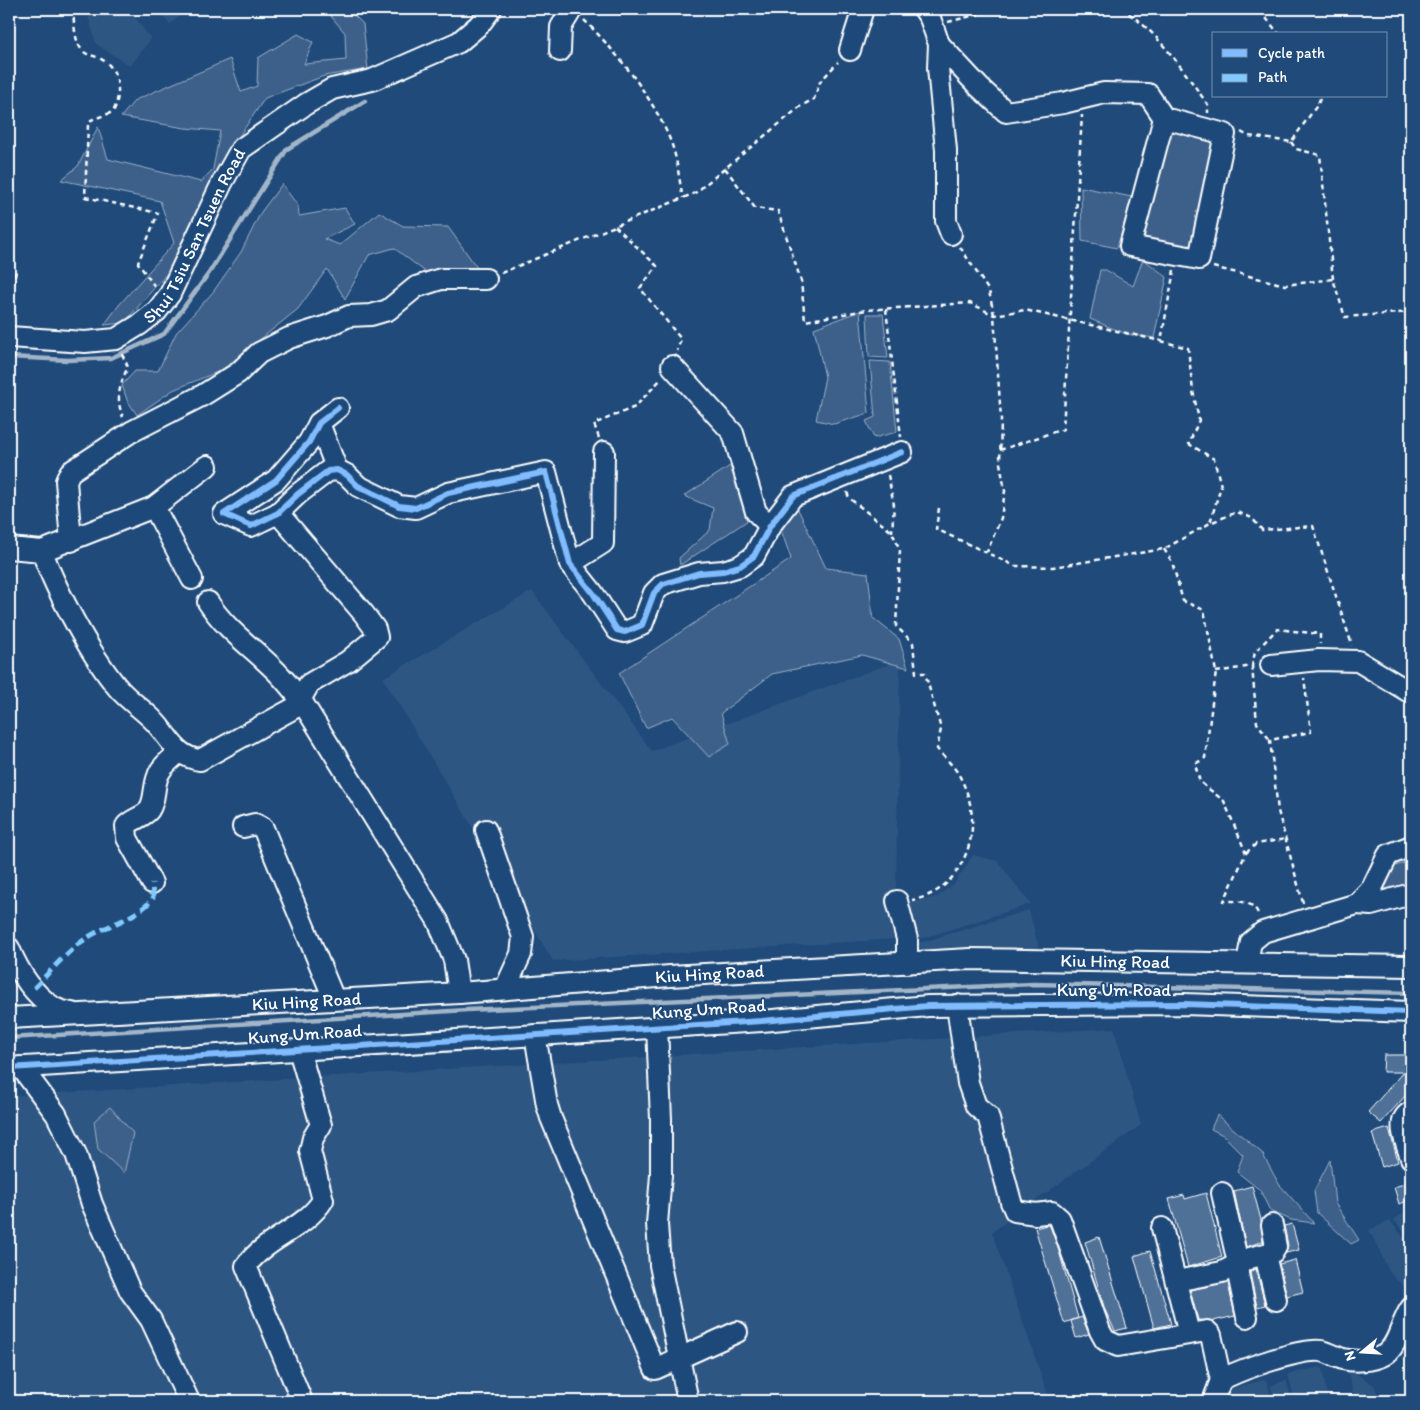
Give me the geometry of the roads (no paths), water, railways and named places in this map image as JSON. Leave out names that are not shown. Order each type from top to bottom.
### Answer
[{"type":"street","name":"Shui Tsiu San Tsuen Road","points":[[9,337],[85,342],[116,339],[145,320],[165,301],[222,183],[241,150],[306,104],[332,89],[372,80],[459,42],[479,25],[491,9]]},
{"type":"street","points":[[560,51],[561,27],[572,9]]},
{"type":"street","points":[[850,50],[863,9]]},
{"type":"street","points":[[927,14],[939,44],[979,87],[1006,112],[1063,103],[1104,93],[1148,94],[1164,118],[1225,134],[1199,259],[1130,246],[1164,118]]},
{"type":"street","points":[[939,44],[938,68],[946,150],[946,221],[951,234]]},
{"type":"street","points":[[70,541],[66,481],[70,472],[131,432],[203,395],[238,373],[259,353],[288,338],[327,326],[348,316],[371,315],[388,310],[416,287],[441,279],[486,279]]},
{"type":"street","points":[[672,366],[733,433],[756,512],[770,526]]},
{"type":"street","points":[[338,408],[319,423],[308,442],[276,480],[224,514],[251,526],[278,513],[298,494],[328,471],[337,470],[347,475],[358,486],[398,506],[416,508],[448,493],[546,472],[570,564],[593,593],[611,624],[616,630],[624,632],[642,625],[654,593],[662,584],[699,573],[723,572],[740,566],[754,556],[770,526],[793,496],[894,456]]},
{"type":"street","points":[[319,423],[337,470]]},
{"type":"street","points":[[570,564],[603,543],[604,452]]},
{"type":"street","points":[[9,548],[42,551],[154,507],[207,466]]},
{"type":"street","points":[[154,507],[192,579]]},
{"type":"street","points":[[42,551],[51,576],[91,648],[118,688],[154,722],[179,752],[188,759],[200,760],[296,707],[302,700],[309,684],[348,662],[377,636],[375,629],[364,614],[278,513]]},
{"type":"street","points":[[208,602],[239,639],[275,670],[302,700],[438,921],[454,960],[459,993]]},
{"type":"street","points":[[1262,665],[1302,661],[1358,661],[1411,693]]},
{"type":"street","points":[[152,883],[127,838],[126,826],[132,819],[147,813],[154,800],[157,777],[162,769],[179,752]]},
{"type":"street","points":[[243,827],[255,824],[263,828],[334,999]]},
{"type":"street","points":[[486,830],[523,937],[519,960],[505,990]]},
{"type":"street","points":[[1357,904],[1372,888],[1388,855],[1411,846]]},
{"type":"street","points":[[1248,962],[1251,942],[1263,932],[1307,917],[1357,904],[1371,906],[1411,894]]},
{"type":"street","points":[[897,901],[907,939],[907,962]]},
{"type":"street","points":[[9,948],[17,968],[34,988],[54,1008],[74,1014]]},
{"type":"street","name":"Kiu Hing Road","points":[[9,1018],[459,993],[653,977],[970,959],[1411,966]]},
{"type":"street","name":"Kung Um Road","points":[[15,1068],[762,1021],[928,1006],[1184,1004],[1411,1012]]},
{"type":"street","points":[[957,1005],[968,1083],[976,1106],[988,1116],[1011,1202],[1015,1211],[1036,1214],[1052,1212],[1060,1219],[1100,1332],[1105,1340],[1118,1346],[1207,1331],[1211,1335],[1217,1390],[1297,1354],[1321,1351],[1345,1360],[1369,1360],[1386,1354],[1395,1342],[1405,1316],[1411,1308]]},
{"type":"street","points":[[657,1027],[661,1128],[661,1175],[657,1224],[660,1265],[688,1401]]},
{"type":"street","points":[[535,1035],[551,1118],[655,1369],[680,1356],[737,1332]]},
{"type":"street","points":[[299,1050],[322,1126],[313,1138],[310,1151],[323,1200],[316,1211],[274,1239],[254,1256],[246,1266],[302,1401]]},
{"type":"street","points":[[15,1068],[56,1114],[72,1146],[92,1204],[130,1291],[151,1320],[189,1401]]},
{"type":"street","points":[[1411,1112],[1405,1116],[1402,1124],[1411,1158]]},
{"type":"street","points":[[1222,1193],[1238,1263],[1238,1274],[1246,1317]]},
{"type":"street","points":[[1176,1281],[1222,1272],[1238,1263],[1274,1252],[1276,1248],[1272,1226]]},
{"type":"street","points":[[1162,1228],[1189,1333]]},
{"type":"street","points":[[1266,1255],[1276,1300]]},
{"type":"waterway","points":[[9,357],[68,360],[111,358],[164,334],[209,273],[287,149],[365,101]]},
{"type":"waterway","points":[[9,1038],[467,1010],[1034,984],[1411,993]]}]
